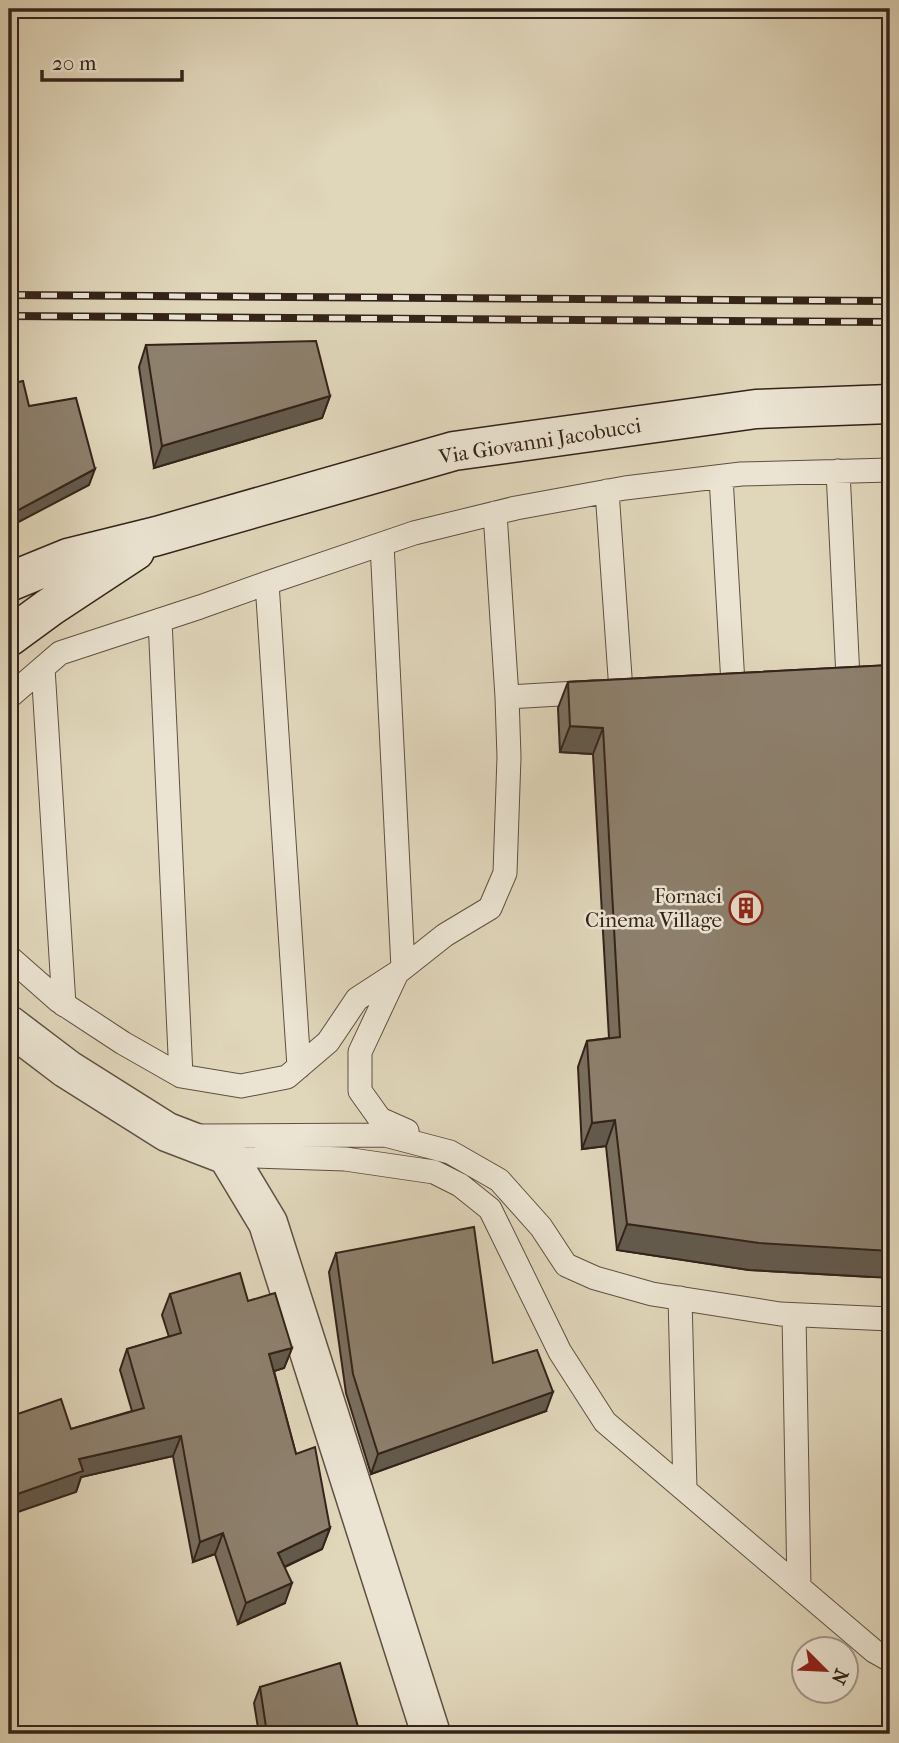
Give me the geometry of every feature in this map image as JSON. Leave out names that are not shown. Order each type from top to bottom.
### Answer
[{"type":"main road","name":"Via Giovanni Jacobucci","points":[[9,582],[68,558],[157,536],[454,451],[756,409],[890,404]]},
{"type":"main road","points":[[9,637],[157,536]]},
{"type":"main road","points":[[9,1025],[67,1069],[167,1132],[227,1154],[268,1223],[431,1734]]},
{"type":"lane","points":[[9,697],[60,653],[414,533],[495,513],[607,491],[741,474],[890,470]]},
{"type":"lane","points":[[823,680],[859,678],[838,471]]},
{"type":"lane","points":[[721,477],[733,684]]},
{"type":"lane","points":[[607,491],[621,691]]},
{"type":"lane","points":[[9,957],[64,1005],[181,1076],[241,1086],[287,1077],[328,1042],[357,999],[400,971],[445,936],[490,908],[505,873],[509,757],[495,513]]},
{"type":"lane","points":[[382,544],[400,971],[360,1052],[360,1091],[380,1118],[450,1152],[499,1180],[541,1227],[566,1265],[594,1278],[652,1294],[794,1315],[890,1319]]},
{"type":"lane","points":[[267,583],[299,1066]]},
{"type":"lane","points":[[160,620],[181,1076]]},
{"type":"lane","points":[[43,668],[64,1005]]},
{"type":"lane","points":[[709,686],[759,683]]},
{"type":"lane","points":[[507,697],[646,689]]},
{"type":"lane","points":[[180,1137],[385,1135],[450,1152]]},
{"type":"lane","points":[[227,1154],[345,1159],[434,1172],[460,1185],[490,1209],[560,1352],[605,1422],[874,1651],[890,1660]]},
{"type":"lane","points":[[680,1298],[685,1489]]},
{"type":"lane","points":[[794,1315],[799,1587]]},
{"type":"building","points":[[316,341],[330,396],[162,446],[146,345]]},
{"type":"building","points":[[23,381],[29,406],[76,398],[95,469],[9,515],[9,384]]},
{"type":"building","name":"Fornaci Cinema Village","points":[[890,665],[890,1251],[759,1243],[627,1224],[615,1120],[592,1123],[587,1041],[620,1037],[603,728],[570,726],[568,682]]},
{"type":"building","points":[[474,1227],[493,1363],[537,1350],[553,1392],[378,1454],[353,1374],[336,1253]]},
{"type":"building","points":[[240,1273],[248,1301],[275,1293],[292,1348],[269,1354],[296,1454],[315,1447],[330,1528],[278,1553],[292,1583],[246,1603],[223,1533],[200,1542],[181,1436],[79,1459],[83,1471],[9,1497],[9,1417],[61,1399],[71,1429],[144,1408],[127,1349],[181,1333],[170,1294]]},
{"type":"building","points":[[340,1663],[360,1734],[267,1734],[260,1687]]},
{"type":"railway","points":[[9,295],[890,301]]},
{"type":"railway","points":[[9,316],[890,322]]},
{"type":"place","name":"Fornaci Cinema Village","points":[[746,908]]}]
